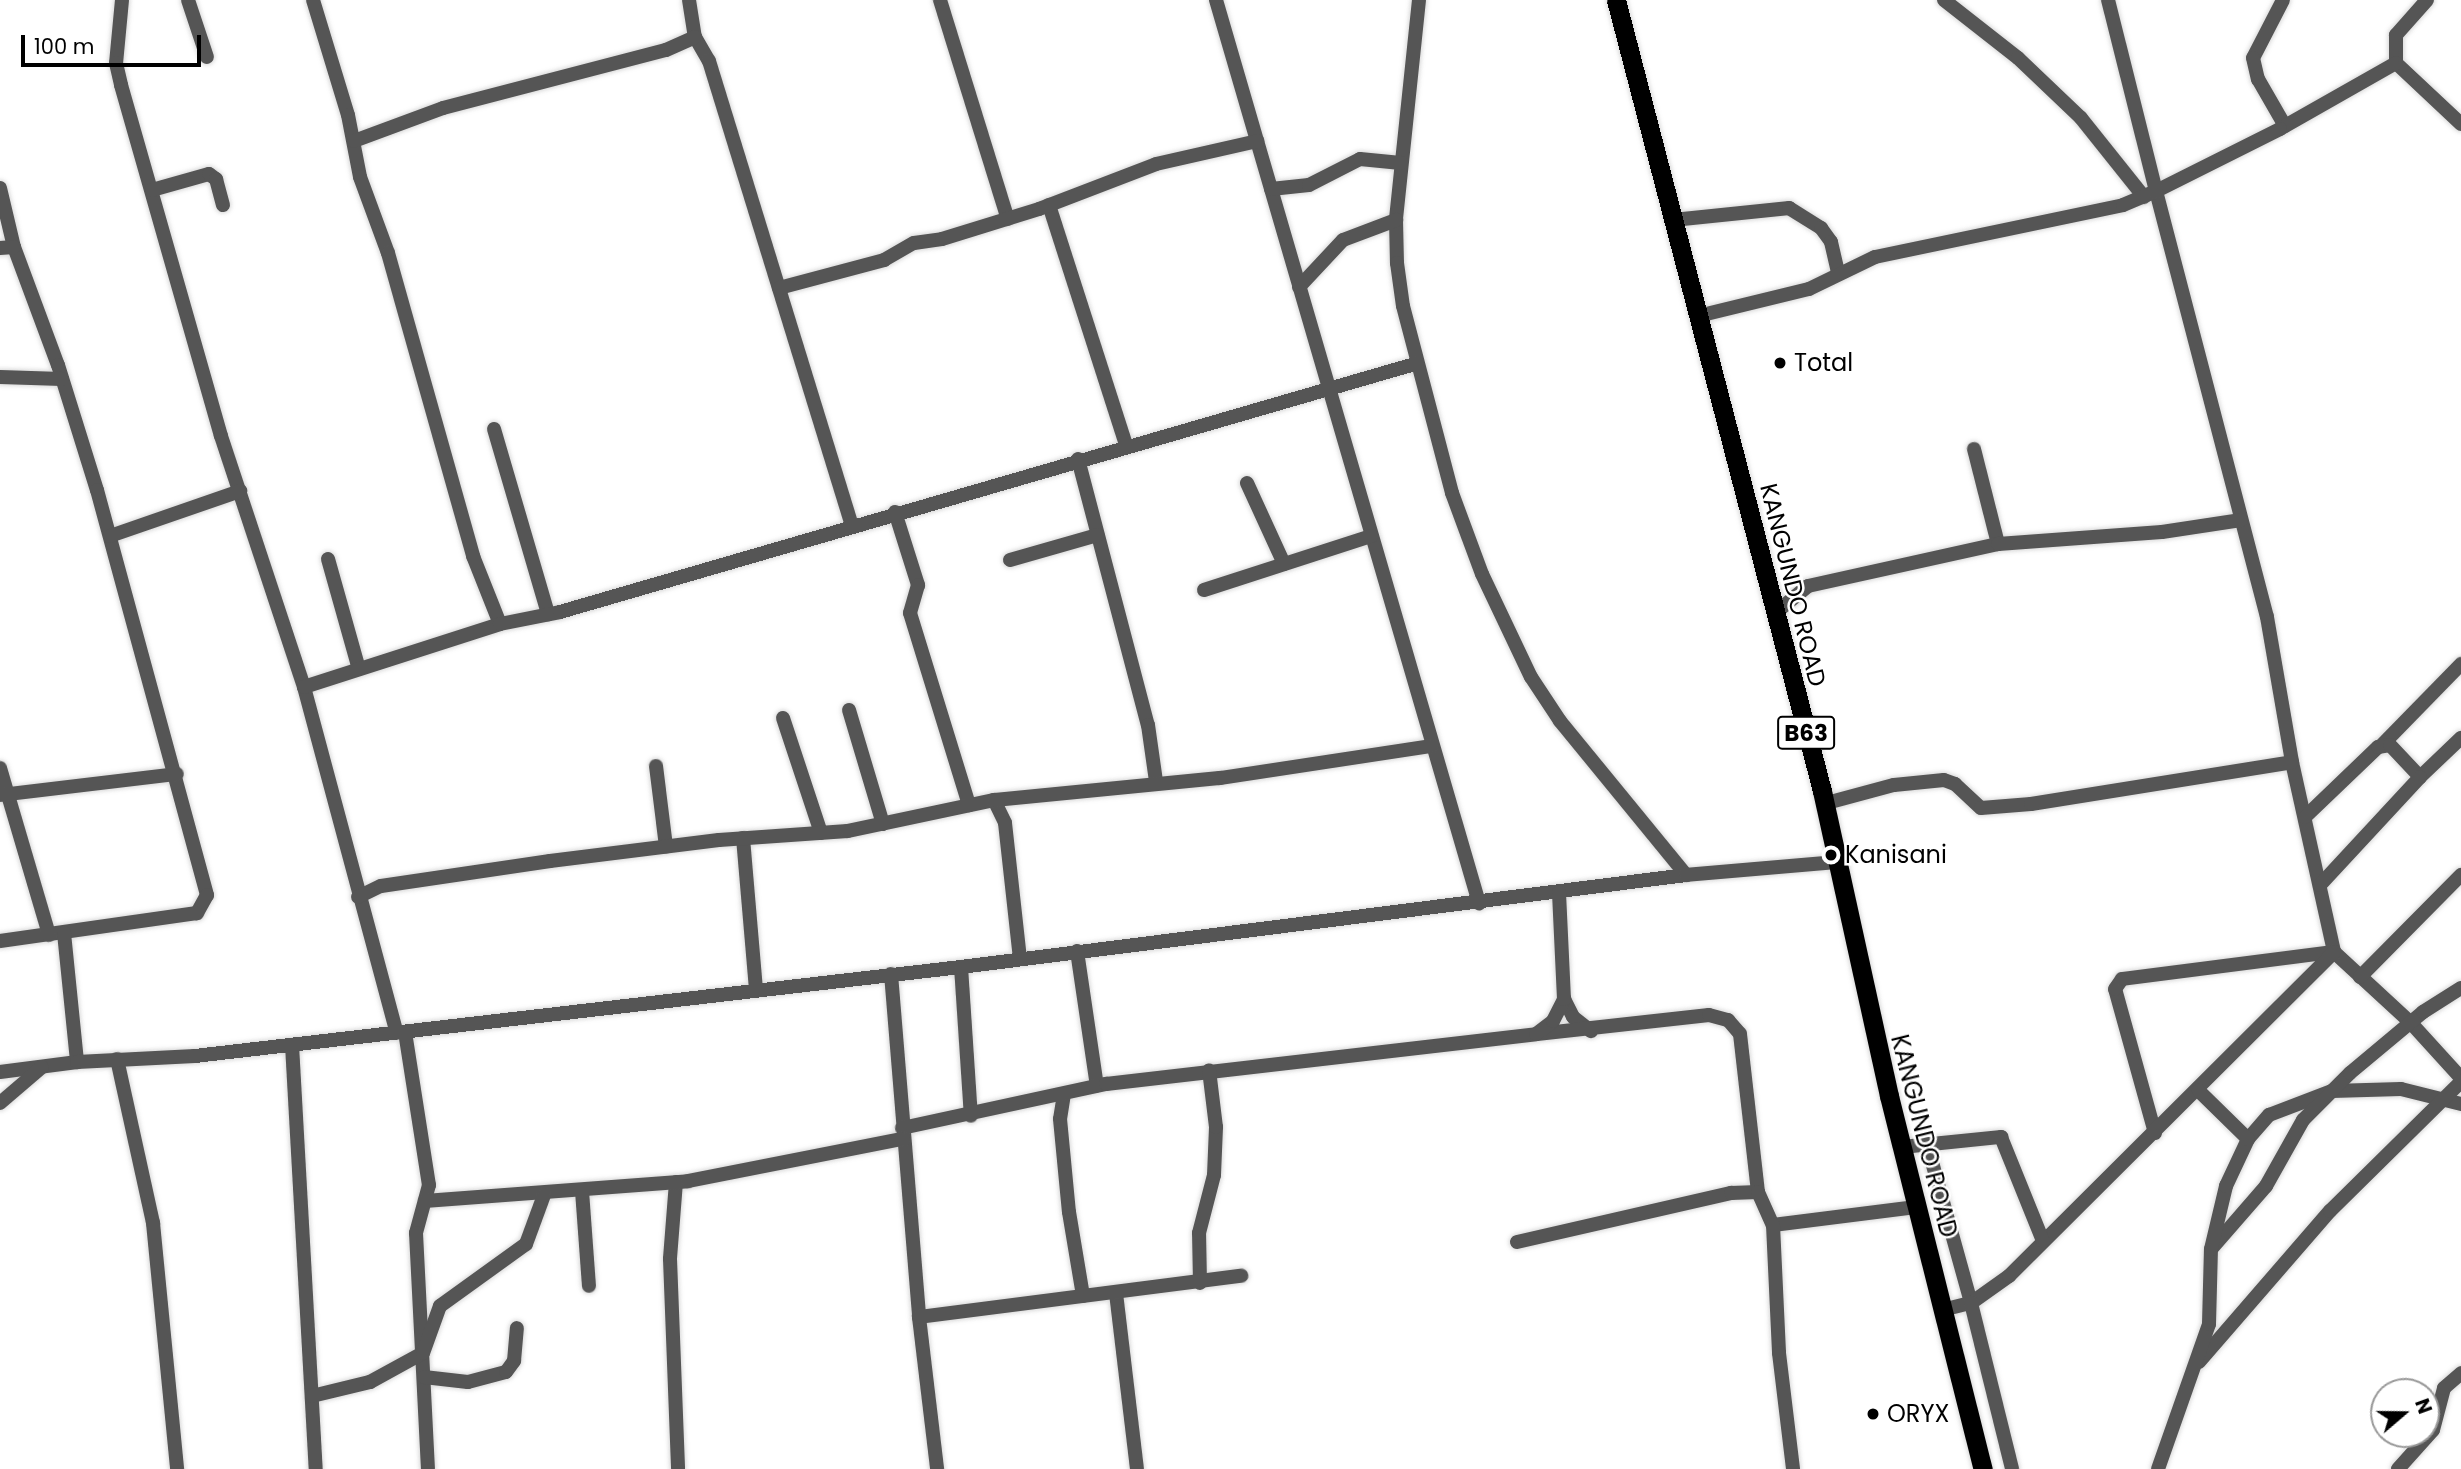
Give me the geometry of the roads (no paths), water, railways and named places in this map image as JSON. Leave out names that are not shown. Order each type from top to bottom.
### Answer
[{"type":"highway","name":"KANGUNDO ROAD","points":[[1616,0],[1838,862],[1916,1207],[1983,1469]]},
{"type":"street","points":[[122,0],[116,63],[240,491],[304,687],[358,897],[401,1032],[429,1185],[416,1233],[428,1469]]},
{"type":"street","points":[[188,0],[207,57]]},
{"type":"street","points":[[313,0],[354,141],[360,177],[388,253],[473,556],[500,624]]},
{"type":"street","points":[[689,0],[695,37],[709,61],[852,525]]},
{"type":"street","points":[[940,0],[1008,219]]},
{"type":"street","points":[[1216,0],[1479,903]]},
{"type":"street","points":[[1419,0],[1396,220],[1403,306],[1452,493],[1514,646],[1560,721],[1686,874]]},
{"type":"street","points":[[1944,0],[2018,58],[2081,118],[2150,194]]},
{"type":"street","points":[[2108,0],[2150,194],[2267,617],[2292,762],[2334,952],[2411,1023],[2461,1080],[2330,1211],[2195,1366]]},
{"type":"street","points":[[2283,0],[2253,58],[2258,79],[2285,126]]},
{"type":"street","points":[[2427,0],[2396,35],[2396,63],[2461,124]]},
{"type":"street","points":[[354,141],[443,108],[666,50],[695,37]]},
{"type":"street","points":[[1698,316],[1810,289],[1875,257],[2123,205],[2285,126],[2396,63]]},
{"type":"street","points":[[779,288],[884,260],[914,243],[942,239],[1008,219],[1156,164],[1257,141]]},
{"type":"street","points":[[1271,189],[1309,185],[1360,159],[1401,163]]},
{"type":"street","points":[[152,190],[209,174],[216,179],[223,205]]},
{"type":"street","points":[[0,188],[7,247],[62,379],[110,536],[196,844],[205,906],[197,913],[0,941]]},
{"type":"street","points":[[1049,205],[1126,445]]},
{"type":"street","points":[[1673,220],[1789,208],[1821,228],[1831,242],[1838,273]]},
{"type":"street","points":[[1299,287],[1343,240],[1396,220]]},
{"type":"street","points":[[304,687],[500,624],[548,614],[1126,445],[1418,363]]},
{"type":"street","points":[[0,377],[62,379]]},
{"type":"street","points":[[494,429],[548,614]]},
{"type":"street","points":[[1974,449],[1998,544]]},
{"type":"street","points":[[1078,459],[1148,725],[1156,781]]},
{"type":"street","points":[[1247,483],[1284,564]]},
{"type":"street","points":[[110,536],[240,491]]},
{"type":"street","points":[[894,512],[918,585],[910,613],[969,805]]},
{"type":"street","points":[[1774,614],[1808,586],[1998,544],[2162,532],[2241,520]]},
{"type":"street","points":[[1010,560],[1097,535]]},
{"type":"street","points":[[1204,590],[1371,536]]},
{"type":"street","points":[[328,559],[359,669]]},
{"type":"street","points":[[2305,817],[2383,744],[2461,664]]},
{"type":"street","points":[[849,710],[883,824]]},
{"type":"street","points":[[783,718],[821,833]]},
{"type":"street","points":[[2320,885],[2420,776],[2461,738]]},
{"type":"street","points":[[2383,744],[2390,746],[2420,776]]},
{"type":"street","points":[[358,897],[396,883],[666,846],[821,833],[883,824],[994,800],[1156,781],[1220,778],[1432,746]]},
{"type":"street","points":[[1823,804],[1894,785],[1944,780],[1955,784],[1982,808],[2018,806],[2292,762]]},
{"type":"street","points":[[656,766],[666,846]]},
{"type":"street","points":[[0,768],[4,794],[57,934],[77,1062]]},
{"type":"street","points":[[4,794],[177,774]]},
{"type":"street","points":[[994,800],[1004,823],[1020,958]]},
{"type":"street","points":[[743,838],[756,990]]},
{"type":"street","points":[[0,1072],[77,1062],[292,1045],[961,967],[1479,903],[1686,874],[1838,862]]},
{"type":"street","points":[[2360,977],[2461,875]]},
{"type":"street","points":[[1559,892],[1564,999],[1573,1017],[1591,1031]]},
{"type":"street","points":[[1077,951],[1097,1086]]},
{"type":"street","points":[[1942,1310],[1971,1303],[2009,1276],[2199,1091],[2334,952]]},
{"type":"street","points":[[2155,1133],[2115,989],[2122,979],[2334,952]]},
{"type":"street","points":[[961,967],[971,1116]]},
{"type":"street","points":[[891,974],[919,1317],[937,1469]]},
{"type":"street","points":[[2211,1250],[2266,1186],[2303,1120],[2332,1091],[2411,1023],[2461,988]]},
{"type":"street","points":[[1536,1034],[1553,1021],[1564,999]]},
{"type":"street","points":[[425,1201],[544,1195],[676,1182],[902,1133],[1097,1086],[1209,1070],[1536,1034],[1591,1031],[1709,1015],[1728,1020],[1740,1034],[1758,1192],[1773,1225],[1779,1353],[1793,1469]]},
{"type":"street","points":[[292,1045],[316,1469]]},
{"type":"street","points":[[117,1059],[153,1223],[177,1469]]},
{"type":"street","points":[[0,1103],[43,1066]]},
{"type":"street","points":[[1200,1283],[1199,1233],[1213,1175],[1216,1127],[1209,1070]]},
{"type":"street","points":[[2158,1469],[2209,1324],[2211,1250],[2226,1186],[2248,1139],[2269,1115],[2332,1091],[2401,1089],[2461,1104]]},
{"type":"street","points":[[2199,1091],[2248,1139]]},
{"type":"street","points":[[1064,1094],[1060,1119],[1069,1212],[1083,1296]]},
{"type":"street","points":[[1902,1147],[2001,1138],[2043,1241]]},
{"type":"street","points":[[1927,1143],[1971,1303],[2012,1469]]},
{"type":"street","points":[[676,1182],[670,1259],[678,1469]]},
{"type":"street","points":[[582,1191],[589,1286]]},
{"type":"street","points":[[1517,1242],[1731,1193],[1758,1192]]},
{"type":"street","points":[[312,1396],[370,1382],[423,1353],[440,1306],[526,1244],[544,1195]]},
{"type":"street","points":[[1773,1225],[1916,1207]]},
{"type":"street","points":[[919,1317],[1241,1276]]},
{"type":"street","points":[[1116,1293],[1137,1469]]},
{"type":"street","points":[[424,1377],[468,1382],[506,1371],[514,1361],[517,1328]]},
{"type":"street","points":[[2398,1469],[2433,1430],[2444,1388],[2461,1373]]},
{"type":"place","name":"Total","points":[[1780,363]]},
{"type":"place","name":"Kanisani","points":[[1831,855]]},
{"type":"place","name":"ORYX","points":[[1873,1414]]}]
